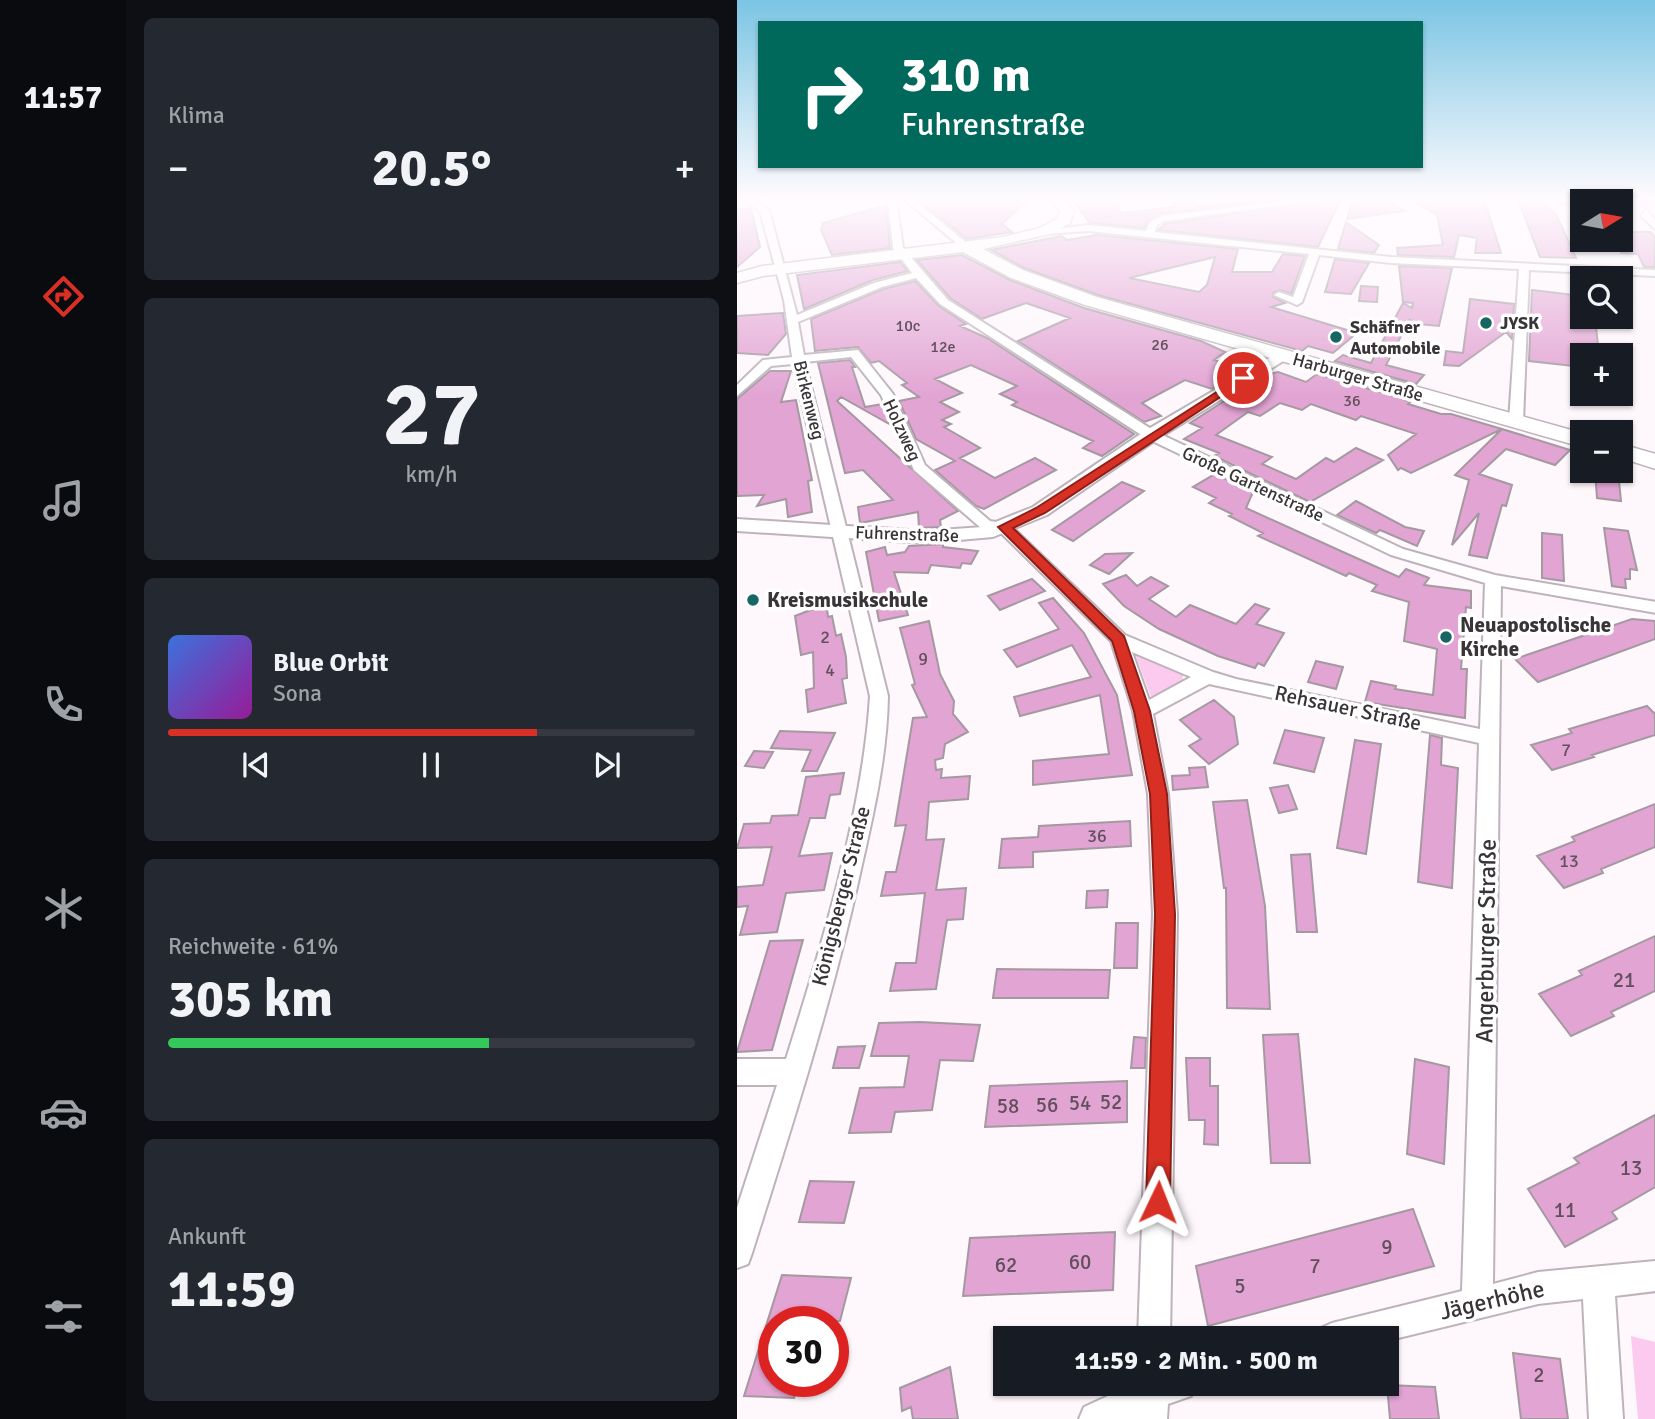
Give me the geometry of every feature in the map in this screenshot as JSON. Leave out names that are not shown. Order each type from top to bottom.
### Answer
[{"type":"main road","points":[[737,278],[803,265]]},
{"type":"main road","name":"Harburger Straße","points":[[1001,265],[1062,292],[1570,438]]},
{"type":"street","name":"Große Gartenstraße","points":[[912,265],[916,275],[944,302],[1151,435],[1397,552],[1492,580],[1655,607]]},
{"type":"street","points":[[1279,295],[1297,302],[1310,265]]},
{"type":"street","points":[[1504,265],[1655,273]]},
{"type":"street","points":[[1516,422],[1524,266]]},
{"type":"street","name":"Birkenweg","points":[[780,268],[798,358],[842,532]]},
{"type":"street","points":[[792,321],[878,285],[916,275]]},
{"type":"street","name":"Holzweg","points":[[798,358],[854,352],[887,394],[919,467],[986,525],[1004,527]]},
{"type":"street","name":"Fuhrenstraße","points":[[737,525],[941,538],[967,536],[1004,527],[1040,511],[1151,435],[1243,378],[1274,353]]},
{"type":"street","points":[[737,392],[767,363],[798,358]]},
{"type":"street","points":[[1004,527],[1119,639],[1142,711],[1158,794],[1165,914],[1153,1326]]},
{"type":"street","name":"Königsberger Straße","points":[[737,1253],[795,1072],[845,893],[879,732],[879,696],[842,532]]},
{"type":"street","name":"Angerburger Straße","points":[[1477,1302],[1492,580]]},
{"type":"street","name":"Rehsauer Straße","points":[[1119,639],[1207,677],[1490,738]]},
{"type":"street","points":[[1142,711],[1207,677]]},
{"type":"street","points":[[737,1072],[795,1072]]},
{"type":"street","name":"Jägerhöhe","points":[[1383,1326],[1538,1288],[1655,1276]]},
{"type":"street","points":[[1598,1280],[1606,1419]]},
{"type":"street","points":[[1096,1419],[1155,1396]]},
{"type":"shaded area","points":[[1135,654],[1178,670],[1183,676],[1182,682],[1151,697]]},
{"type":"shaded area","points":[[1631,1336],[1655,1342],[1655,1419],[1638,1419]]},
{"type":"building","points":[[874,265],[903,265],[908,271],[873,280],[804,309],[797,275]]},
{"type":"building","points":[[922,265],[982,265],[1010,280],[1084,308],[1201,341],[1225,352],[1214,360],[1245,369],[1212,389],[1185,380],[1142,403],[1161,416],[1144,422],[1018,341],[1070,318],[1026,303],[982,319],[950,298]]},
{"type":"building","points":[[1019,265],[1181,265],[1129,278],[1199,292],[1207,285],[1213,265],[1234,265],[1232,272],[1272,272],[1276,265],[1302,265],[1291,294],[1280,290],[1273,293],[1273,297],[1285,303],[1271,307],[1357,333],[1333,353],[1308,346],[1302,351],[1098,295]]},
{"type":"building","points":[[1333,265],[1368,265],[1351,294],[1325,292]]},
{"type":"building","points":[[1399,266],[1452,268],[1439,326],[1409,323],[1410,319],[1386,365],[1424,375],[1416,384],[1335,361],[1343,355],[1371,363],[1403,303],[1412,308],[1413,303],[1403,302]]},
{"type":"building","points":[[915,281],[939,306],[966,324],[960,326],[987,338],[1134,434],[1102,456],[1083,448],[1093,441],[1012,405],[1017,402],[1000,394],[1017,386],[971,365],[935,379],[962,393],[940,402],[959,412],[942,420],[951,424],[944,427],[980,448],[960,458],[995,478],[1035,458],[1056,470],[984,509],[976,506],[935,470],[955,461],[916,439],[899,401],[919,397],[902,385],[907,383],[879,361],[871,363],[858,347],[815,351],[811,319],[883,289]]},
{"type":"building","points":[[1361,286],[1378,287],[1377,302],[1359,301]]},
{"type":"building","points":[[1532,290],[1570,295],[1570,329],[1596,329],[1598,343],[1570,343],[1570,366],[1529,361]]},
{"type":"building","name":"JYSK","points":[[1470,299],[1514,304],[1512,339],[1506,332],[1459,366],[1444,365],[1446,351],[1463,353]]},
{"type":"building","points":[[783,313],[786,334],[768,355],[737,353],[737,316]]},
{"type":"building","points":[[850,360],[855,367],[852,367],[865,407],[882,404],[891,425],[841,397],[837,401],[958,511],[940,520],[941,527],[919,528],[918,512],[860,523],[858,507],[893,500],[863,470],[845,473],[818,363]]},
{"type":"building","points":[[770,371],[791,371],[781,402],[796,400],[812,480],[808,481],[812,512],[788,517],[786,499],[757,506],[764,495],[737,496],[737,399]]},
{"type":"building","points":[[1278,372],[1306,382],[1317,374],[1401,398],[1410,402],[1408,404],[1441,414],[1451,414],[1502,429],[1411,473],[1401,468],[1398,470],[1388,455],[1416,434],[1361,416],[1356,420],[1311,404],[1302,410],[1280,403],[1260,416],[1248,412],[1216,435],[1272,457],[1262,464],[1296,479],[1326,458],[1334,462],[1356,448],[1383,460],[1310,502],[1214,456],[1219,453],[1184,439],[1202,428],[1190,423],[1265,375]]},
{"type":"building","points":[[1502,429],[1570,450],[1555,465],[1506,449],[1479,474],[1512,485],[1506,506],[1502,505],[1487,558],[1469,555],[1479,513],[1452,545],[1469,480],[1455,475]]},
{"type":"building","points":[[1215,474],[1253,492],[1246,508],[1399,577],[1406,569],[1429,578],[1424,585],[1471,591],[1471,608],[1466,607],[1461,669],[1467,669],[1465,718],[1365,702],[1371,681],[1396,686],[1395,689],[1433,695],[1437,649],[1404,641],[1409,602],[1372,591],[1377,585],[1349,573],[1346,576],[1258,536],[1263,533],[1209,503],[1216,498],[1193,487]]},
{"type":"building","points":[[1122,482],[1144,491],[1073,541],[1052,530]]},
{"type":"building","points":[[1596,483],[1619,483],[1621,501],[1597,498]]},
{"type":"building","points":[[1356,501],[1405,527],[1424,531],[1417,546],[1380,530],[1376,533],[1337,515]]},
{"type":"building","points":[[1604,528],[1628,531],[1637,570],[1630,569],[1630,579],[1625,579],[1626,588],[1612,586]]},
{"type":"building","points":[[1542,533],[1562,535],[1564,581],[1542,578]]},
{"type":"building","points":[[943,544],[943,547],[978,551],[971,564],[962,563],[960,568],[931,565],[928,573],[894,572],[908,615],[879,621],[866,552],[885,547],[887,555],[905,552],[909,546]]},
{"type":"building","points":[[1132,553],[1109,574],[1090,565],[1105,554]]},
{"type":"building","points":[[1126,575],[1137,586],[1151,577],[1168,586],[1149,599],[1176,617],[1190,605],[1236,624],[1255,604],[1269,609],[1256,624],[1284,633],[1264,666],[1258,663],[1255,668],[1218,656],[1159,629],[1124,606],[1103,584]]},
{"type":"building","points":[[1032,579],[1045,591],[1000,610],[988,596]]},
{"type":"building","points":[[1053,598],[1084,633],[1117,695],[1132,775],[1033,785],[1033,761],[1109,754],[1100,695],[1020,716],[1014,697],[1091,677],[1072,645],[1017,667],[1004,650],[1059,629],[1039,603]]},
{"type":"building","points":[[826,599],[828,617],[832,616],[836,636],[841,634],[846,657],[847,678],[842,679],[846,703],[808,712],[806,690],[814,688],[813,652],[801,655],[795,616],[813,609],[813,602]]},
{"type":"building","points":[[1632,619],[1655,621],[1655,639],[1538,682],[1515,659]]},
{"type":"building","points":[[929,621],[940,674],[954,701],[953,714],[968,732],[945,744],[943,758],[935,760],[936,770],[942,769],[941,778],[970,776],[968,799],[929,802],[926,840],[944,839],[936,890],[966,888],[963,919],[947,920],[936,989],[890,991],[896,963],[916,963],[925,893],[881,896],[886,872],[896,872],[906,825],[895,826],[913,718],[927,717],[912,685],[915,684],[900,628]]},
{"type":"building","points":[[1316,661],[1343,667],[1336,689],[1308,682]]},
{"type":"building","points":[[1214,700],[1234,717],[1238,744],[1209,764],[1189,746],[1201,739],[1180,720]]},
{"type":"building","points":[[1647,706],[1655,714],[1655,735],[1592,755],[1594,757],[1552,770],[1531,745],[1572,733],[1569,729]]},
{"type":"building","points":[[1285,730],[1324,738],[1314,772],[1274,763]]},
{"type":"building","points":[[780,731],[835,733],[817,771],[802,771],[811,750],[771,748]]},
{"type":"building","points":[[1430,735],[1442,738],[1441,765],[1458,768],[1452,888],[1418,882]]},
{"type":"building","points":[[1355,740],[1381,744],[1366,854],[1337,848]]},
{"type":"building","points":[[754,751],[773,752],[764,768],[745,766]]},
{"type":"building","points":[[1205,767],[1208,787],[1173,790],[1172,776],[1190,775],[1189,768]]},
{"type":"building","points":[[844,773],[840,794],[830,795],[825,818],[810,818],[799,856],[832,853],[824,890],[786,893],[777,932],[740,935],[748,906],[737,907],[737,887],[763,885],[772,847],[737,848],[744,824],[770,823],[772,816],[798,815],[806,777]]},
{"type":"building","points":[[1288,785],[1297,809],[1279,813],[1270,788]]},
{"type":"building","points":[[1247,800],[1265,906],[1270,1009],[1227,1008],[1226,888],[1213,802]]},
{"type":"building","points":[[1655,804],[1655,847],[1601,869],[1603,873],[1564,888],[1537,856],[1575,841],[1572,837]]},
{"type":"building","points":[[1130,821],[1131,846],[1033,852],[1033,867],[999,868],[1002,839],[1038,837],[1039,826]]},
{"type":"building","points":[[1310,854],[1317,932],[1297,932],[1291,855]]},
{"type":"building","points":[[1108,890],[1107,907],[1086,908],[1087,891]]},
{"type":"building","points":[[1116,923],[1138,923],[1137,968],[1114,968]]},
{"type":"building","points":[[1655,936],[1655,991],[1611,1012],[1614,1016],[1571,1036],[1539,994],[1582,975],[1579,971]]},
{"type":"building","points":[[803,940],[772,1050],[737,1052],[770,941]]},
{"type":"building","points":[[997,969],[1110,970],[1108,998],[993,998]]},
{"type":"building","points":[[879,1023],[980,1025],[973,1061],[940,1060],[932,1110],[895,1112],[891,1132],[849,1133],[860,1088],[904,1087],[909,1056],[871,1056]]},
{"type":"building","points":[[1298,1034],[1310,1163],[1271,1163],[1263,1035]]},
{"type":"building","points":[[1134,1037],[1146,1038],[1145,1068],[1131,1068]]},
{"type":"building","points":[[865,1046],[859,1068],[833,1068],[838,1047]]},
{"type":"building","points":[[1186,1058],[1210,1058],[1210,1086],[1218,1086],[1218,1145],[1204,1144],[1205,1120],[1189,1120]]},
{"type":"building","points":[[1415,1059],[1449,1067],[1444,1164],[1407,1154]]},
{"type":"building","points":[[1127,1081],[1127,1122],[985,1127],[990,1086]]},
{"type":"building","points":[[1655,1115],[1655,1187],[1612,1212],[1617,1219],[1565,1247],[1528,1189],[1579,1163],[1574,1158]]},
{"type":"building","points":[[810,1181],[854,1182],[844,1223],[799,1222]]},
{"type":"building","points":[[1413,1209],[1434,1266],[1208,1326],[1196,1266]]},
{"type":"building","points":[[1115,1232],[1113,1290],[963,1296],[970,1238]]},
{"type":"building","points":[[782,1275],[851,1278],[844,1306],[772,1306]]},
{"type":"building","points":[[758,1351],[758,1397],[744,1396]]},
{"type":"building","points":[[1513,1353],[1560,1359],[1568,1419],[1521,1419]]},
{"type":"building","points":[[950,1367],[958,1419],[913,1419],[911,1407],[902,1411],[900,1388]]},
{"type":"building","points":[[1399,1386],[1435,1387],[1439,1419],[1390,1419],[1388,1396],[1399,1396]]},
{"type":"place","name":"JYSK","points":[[1486,323]]},
{"type":"place","name":"Schäfner Automobile","points":[[1336,337]]},
{"type":"place","name":"Kreismusikschule","points":[[753,600]]},
{"type":"place","name":"Neuapostolische Kirche","points":[[1446,637]]},
{"type":"route","points":[[1158,1202],[1165,914],[1158,794],[1142,711],[1119,639],[1004,527],[1040,511],[1151,435],[1243,378]]}]
